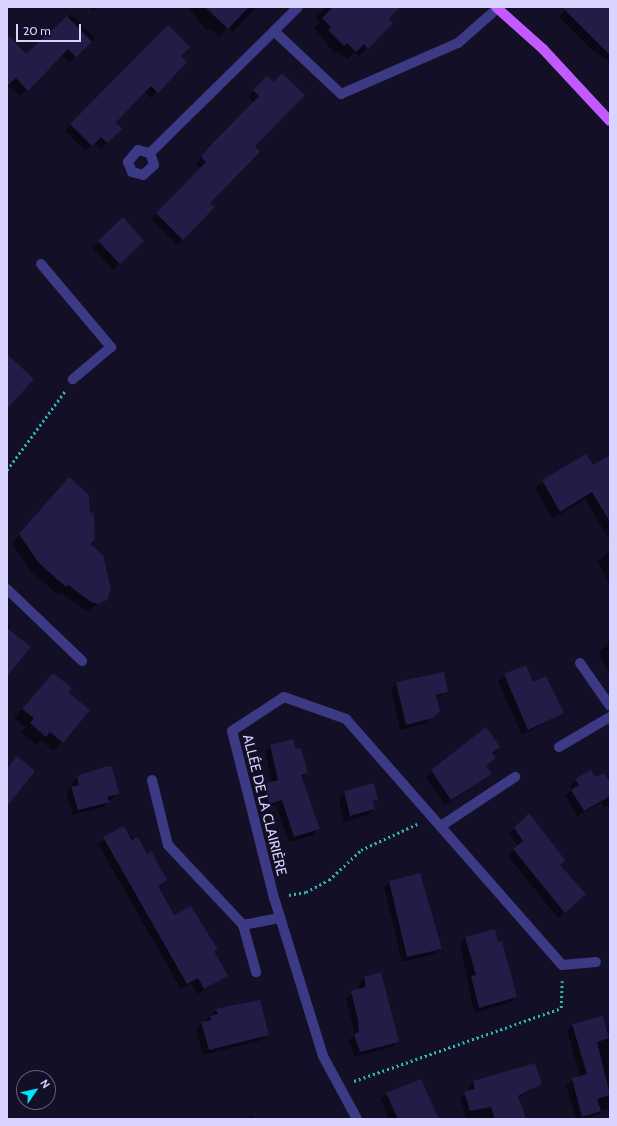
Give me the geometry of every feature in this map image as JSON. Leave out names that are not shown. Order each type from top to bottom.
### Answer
[{"type":"main road","points":[[497,7],[543,49],[610,121]]},
{"type":"street","points":[[150,153],[298,7]]},
{"type":"street","points":[[274,31],[341,94],[458,43],[497,7]]},
{"type":"street","points":[[41,264],[111,348],[73,379]]},
{"type":"street","points":[[7,589],[82,661]]},
{"type":"street","points":[[580,663],[610,706]]},
{"type":"street","name":"ALLÉE DE LA CLAIRIÈRE","points":[[357,1119],[323,1056],[274,898],[232,731],[284,697],[346,719],[562,965]]},
{"type":"street","points":[[559,748],[610,717]]},
{"type":"street","points":[[441,826],[515,777]]},
{"type":"street","points":[[152,780],[168,845],[243,924],[256,972]]},
{"type":"street","points":[[243,924],[280,918]]},
{"type":"street","points":[[562,965],[596,962]]},
{"type":"path","points":[[7,470],[73,379]]},
{"type":"path","points":[[274,898],[306,892],[348,865],[361,850],[432,817]]},
{"type":"path","points":[[339,1086],[561,1008],[562,965]]},
{"type":"building","points":[[205,7],[249,7],[228,29]]},
{"type":"building","points":[[333,7],[400,7],[389,19],[393,23],[368,49],[364,44],[356,52],[347,43],[344,46],[328,30],[331,27],[322,18]]},
{"type":"building","points":[[562,7],[610,7],[610,55]]},
{"type":"building","points":[[67,16],[92,42],[76,57],[68,49],[28,91],[16,78],[7,86],[7,34],[26,54]]},
{"type":"building","points":[[168,25],[190,47],[181,56],[187,62],[158,93],[151,86],[116,122],[122,129],[107,143],[101,137],[92,146],[70,124]]},
{"type":"building","points":[[282,73],[305,95],[255,146],[260,152],[210,203],[215,207],[183,240],[156,213],[206,162],[201,157],[209,147],[259,96],[253,90],[267,76],[274,82]]},
{"type":"building","points":[[123,217],[144,241],[120,264],[98,241]]},
{"type":"building","points":[[7,354],[34,379],[7,409]]},
{"type":"building","points":[[586,454],[593,465],[610,455],[610,522],[592,492],[560,512],[542,480]]},
{"type":"building","points":[[69,477],[89,495],[90,511],[94,514],[95,539],[90,544],[103,555],[111,589],[107,600],[99,604],[91,602],[68,585],[66,587],[38,562],[19,534]]},
{"type":"building","points":[[7,628],[31,647],[7,676]]},
{"type":"building","points":[[526,665],[533,682],[546,676],[564,713],[528,730],[504,674]]},
{"type":"building","points":[[444,672],[448,692],[436,695],[440,711],[433,718],[406,725],[396,682]]},
{"type":"building","points":[[53,673],[72,688],[68,692],[90,710],[63,743],[50,732],[46,737],[30,723],[34,718],[22,709]]},
{"type":"building","points":[[486,727],[500,747],[492,753],[496,758],[486,765],[492,774],[451,800],[431,770]]},
{"type":"building","points":[[293,739],[296,749],[301,748],[308,773],[301,775],[320,829],[294,837],[282,800],[269,804],[264,784],[278,780],[270,745]]},
{"type":"building","points":[[17,756],[35,771],[7,806],[7,769]]},
{"type":"building","points":[[107,766],[112,767],[119,794],[107,797],[110,802],[78,810],[71,787],[79,785],[77,776]]},
{"type":"building","points":[[591,770],[595,777],[604,773],[610,782],[610,796],[584,811],[571,790],[579,785],[575,779]]},
{"type":"building","points":[[374,783],[378,800],[373,801],[375,809],[350,816],[344,791]]},
{"type":"building","points":[[529,813],[565,860],[560,865],[586,894],[565,913],[513,849],[523,841],[514,828]]},
{"type":"building","points":[[124,826],[132,840],[138,837],[147,854],[151,851],[167,880],[158,886],[174,915],[191,906],[218,950],[214,951],[228,976],[204,989],[198,978],[187,984],[103,837]]},
{"type":"building","points":[[420,873],[442,949],[407,957],[389,881]]},
{"type":"building","points":[[495,929],[498,942],[502,941],[517,997],[479,1008],[471,976],[476,975],[465,937]]},
{"type":"building","points":[[381,972],[399,1042],[360,1052],[354,1034],[359,1032],[358,1020],[351,991],[366,987],[364,977]]},
{"type":"building","points":[[260,1000],[269,1035],[209,1050],[201,1022],[211,1020],[210,1016],[218,1014],[215,1009]]},
{"type":"building","points":[[603,1016],[609,1038],[597,1042],[610,1095],[597,1099],[601,1111],[582,1117],[572,1078],[587,1074],[572,1024]]},
{"type":"building","points":[[535,1063],[542,1084],[518,1096],[526,1119],[495,1119],[491,1107],[470,1111],[464,1092],[475,1089],[473,1081]]},
{"type":"building","points":[[421,1079],[439,1119],[398,1119],[386,1093]]}]
